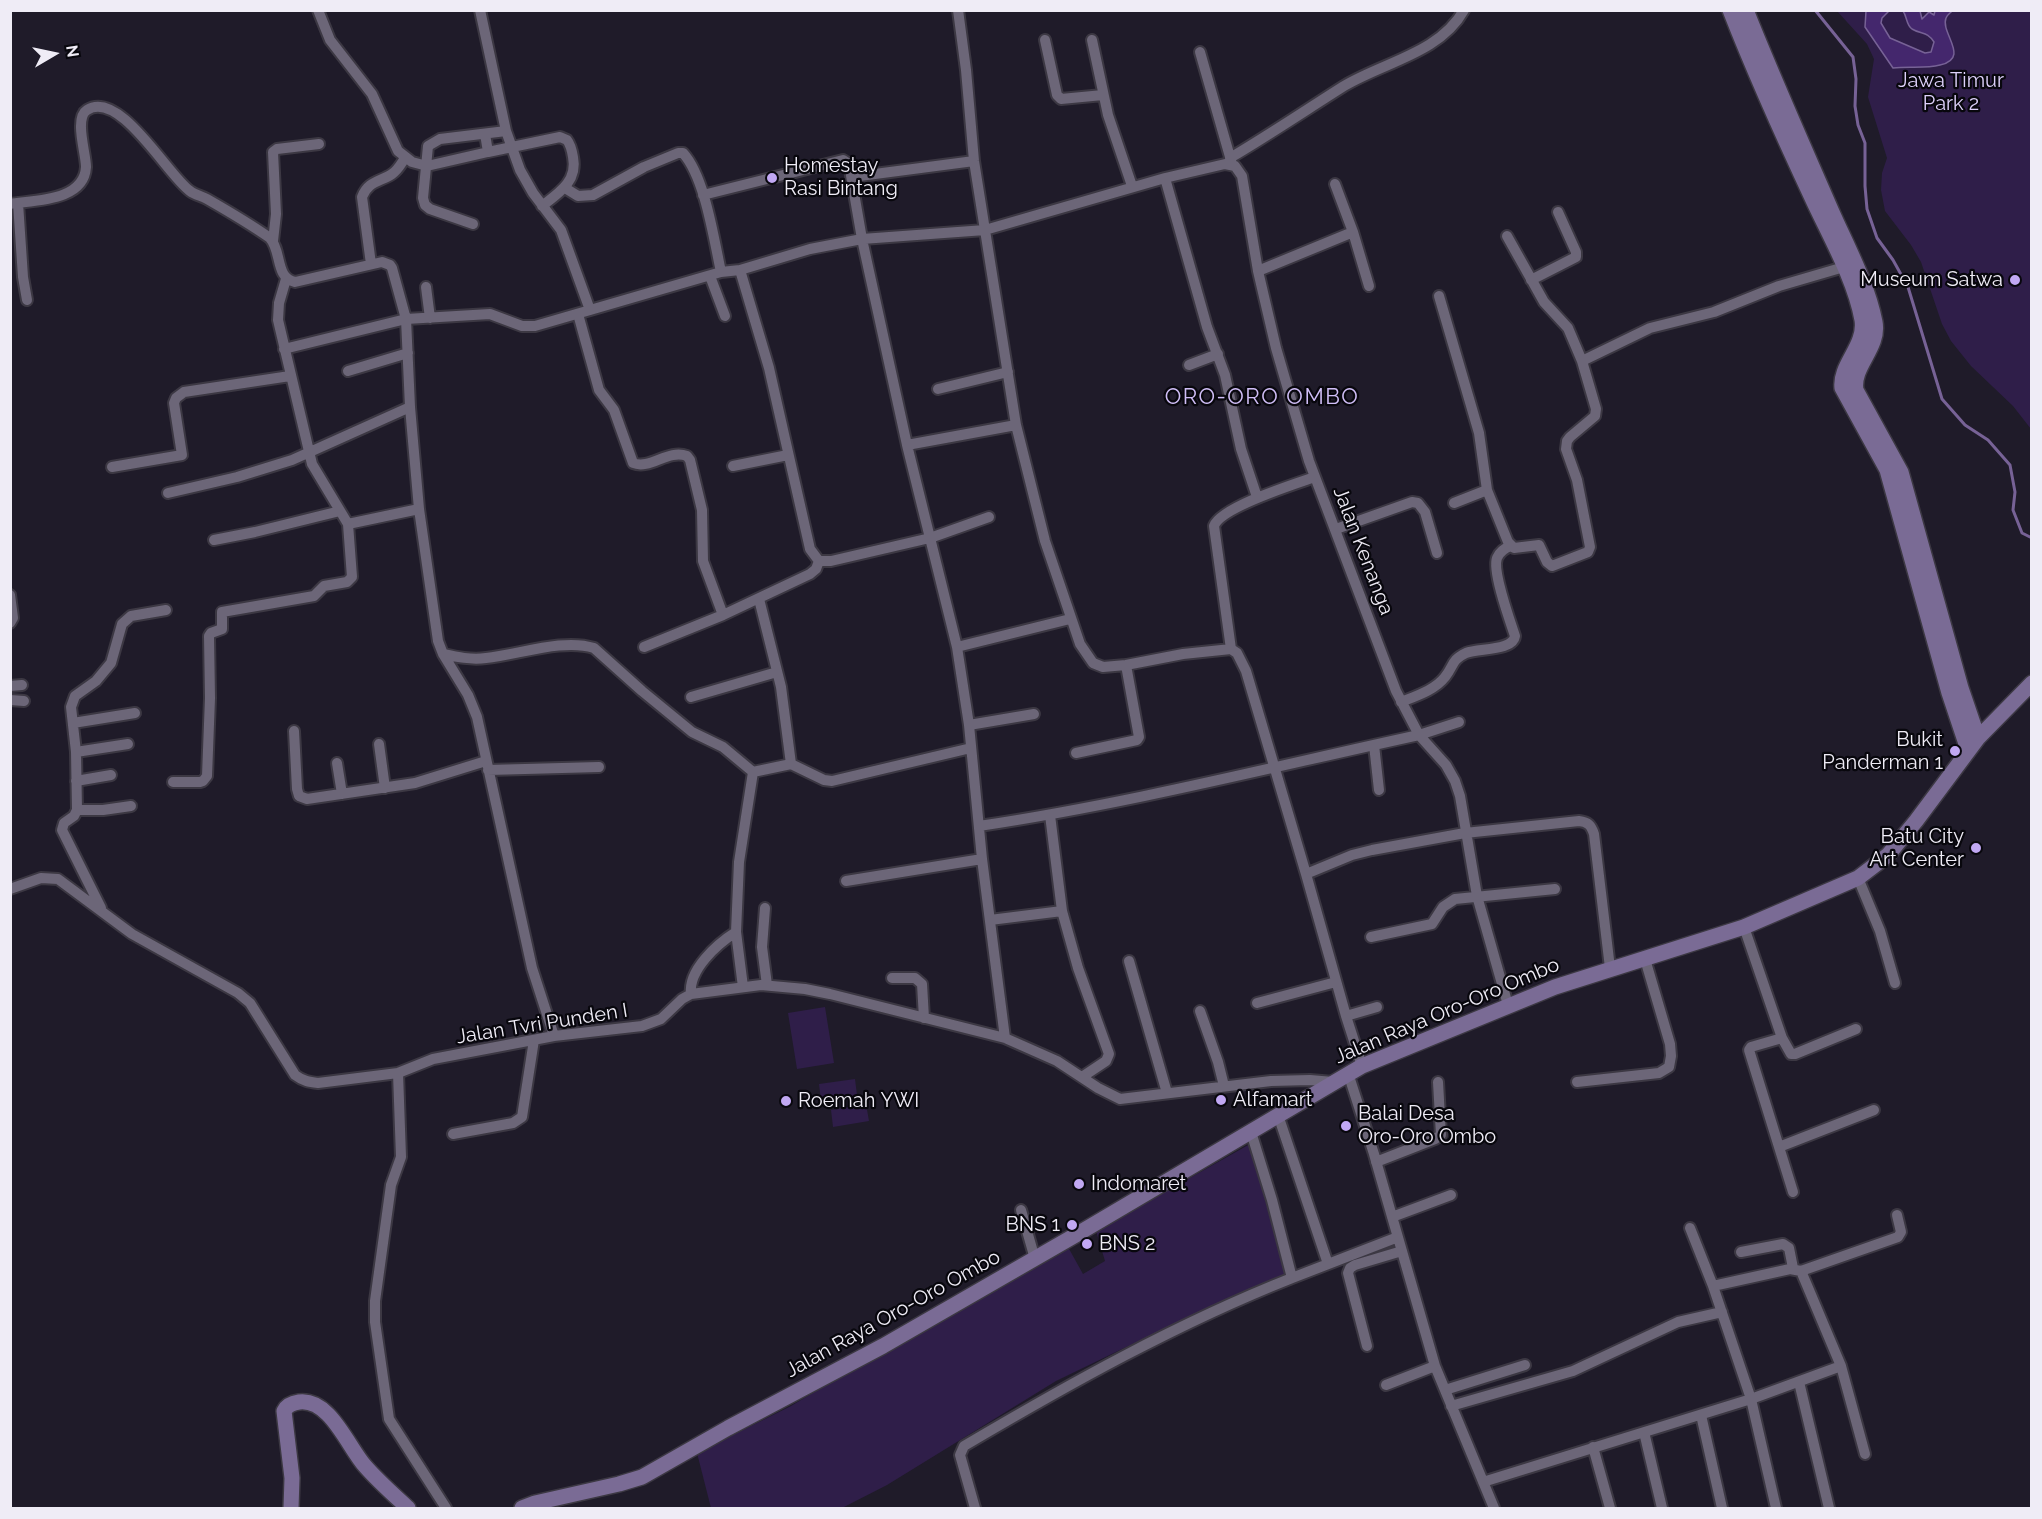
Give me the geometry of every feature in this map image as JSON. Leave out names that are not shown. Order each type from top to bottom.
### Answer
[{"type":"main road","points":[[1730,10],[1755,73],[1803,160]]},
{"type":"main road","points":[[1746,10],[1844,267],[1863,326],[1860,342],[1844,374],[1842,388],[1892,467]]},
{"type":"main road","points":[[1812,183],[1857,269],[1874,319],[1876,336],[1857,376],[1856,390],[1892,467],[1961,688],[1973,744]]},
{"type":"main road","name":"Jalan Raya Oro-Oro Ombo","points":[[522,1509],[536,1503],[642,1477],[728,1428],[883,1346],[1362,1066],[1508,1005],[1610,968],[1744,927],[1858,878],[1888,855],[1973,744],[2031,683]]},
{"type":"main road","points":[[291,1509],[291,1478],[284,1411],[289,1405],[303,1402],[313,1403],[323,1409],[363,1464],[408,1509]]},
{"type":"street","points":[[318,10],[330,40],[372,94],[398,151],[405,158],[427,166],[560,137],[567,140],[571,148],[573,174],[566,188],[542,206]]},
{"type":"street","points":[[480,10],[506,131],[526,183],[561,230],[591,310]]},
{"type":"street","points":[[958,10],[974,161],[1016,425],[1045,542],[1070,619],[1080,644],[1093,663],[1103,667],[1183,654],[1231,649],[1237,653],[1246,671],[1362,1066]]},
{"type":"street","points":[[284,349],[406,319],[490,314],[527,327],[810,249],[862,239],[985,230],[1132,186],[1231,161],[1347,85],[1433,42],[1457,23],[1464,10]]},
{"type":"street","points":[[1045,40],[1057,95],[1061,99],[1103,95]]},
{"type":"street","points":[[1092,40],[1103,95],[1132,186]]},
{"type":"street","name":"Jalan Kenanga","points":[[1200,52],[1231,161],[1242,176],[1258,271],[1276,348],[1309,461],[1401,702],[1419,735],[1446,765],[1455,781],[1460,796],[1477,896],[1508,1005]]},
{"type":"street","points":[[27,300],[14,204],[58,196],[80,185],[86,174],[80,124],[86,111],[99,108],[118,114],[134,127],[178,181],[190,191],[273,241]]},
{"type":"street","points":[[473,224],[430,209],[425,205],[423,198],[428,146],[440,139],[506,131]]},
{"type":"street","points":[[485,134],[488,152]]},
{"type":"street","points":[[174,782],[200,782],[206,779],[210,698],[209,636],[222,629],[222,612],[314,596],[324,586],[350,579],[352,572],[348,524],[316,474],[309,453],[284,349],[278,312],[286,279],[273,241],[276,214],[273,152],[277,149],[319,144]]},
{"type":"street","points":[[566,188],[578,196],[593,195],[644,167],[681,153],[686,155],[703,195],[722,272]]},
{"type":"street","points":[[371,264],[362,197],[364,190],[372,182],[392,174],[405,158]]},
{"type":"street","points":[[703,195],[843,160],[849,164],[862,239],[907,445],[957,647],[969,725],[982,859],[1005,1038]]},
{"type":"street","points":[[852,177],[974,161]]},
{"type":"street","points":[[1165,178],[1208,327],[1225,375],[1241,449],[1257,497]]},
{"type":"street","points":[[1335,184],[1353,232],[1369,286]]},
{"type":"street","points":[[1531,280],[1576,257],[1576,252],[1558,212]]},
{"type":"street","points":[[1258,271],[1353,232]]},
{"type":"street","points":[[1401,702],[1441,681],[1458,657],[1469,652],[1509,645],[1514,640],[1515,636],[1502,595],[1496,565],[1496,559],[1503,549],[1511,546],[1520,548],[1539,544],[1547,562],[1552,566],[1588,552],[1590,547],[1577,480],[1566,449],[1570,437],[1595,416],[1596,409],[1582,361],[1568,328],[1544,302],[1507,236]]},
{"type":"street","points":[[286,279],[295,282],[382,262],[393,268],[406,319],[410,407],[419,509],[438,641],[443,654],[468,695],[477,717],[532,968],[554,1036]]},
{"type":"street","points":[[1582,361],[1650,328],[1714,312],[1779,286],[1844,267]]},
{"type":"street","points":[[740,270],[769,368],[810,549],[819,561]]},
{"type":"street","points":[[710,276],[725,316]]},
{"type":"street","points":[[426,287],[430,318]]},
{"type":"street","points":[[1439,296],[1479,433],[1487,490],[1511,546]]},
{"type":"street","points":[[578,314],[599,390],[614,410],[633,463],[640,465],[677,453],[687,456],[690,460],[702,510],[703,561],[723,615]]},
{"type":"street","points":[[348,371],[408,353]]},
{"type":"street","points":[[1189,365],[1218,354]]},
{"type":"street","points":[[938,389],[1008,372]]},
{"type":"street","points":[[112,467],[182,455],[174,403],[176,398],[184,392],[290,376]]},
{"type":"street","points":[[168,493],[248,474],[292,460],[410,407]]},
{"type":"street","points":[[907,445],[1016,425]]},
{"type":"street","points":[[733,466],[789,455]]},
{"type":"street","points":[[1231,649],[1214,526],[1219,518],[1257,497],[1315,477]]},
{"type":"street","points":[[1454,502],[1487,490]]},
{"type":"street","points":[[1336,529],[1413,502],[1418,503],[1425,512],[1437,553]]},
{"type":"street","points":[[348,524],[419,509]]},
{"type":"street","points":[[214,540],[340,511]]},
{"type":"street","points":[[819,561],[831,561],[930,538],[989,517]]},
{"type":"street","points":[[644,646],[759,599],[810,574],[816,569],[819,561]]},
{"type":"street","points":[[10,595],[13,618],[10,623]]},
{"type":"street","points":[[759,599],[781,687],[791,765]]},
{"type":"street","points":[[106,916],[62,830],[64,823],[74,816],[77,810],[76,752],[71,707],[75,696],[96,681],[111,663],[122,624],[131,616],[166,610]]},
{"type":"street","points":[[957,647],[1070,619]]},
{"type":"street","points":[[443,654],[471,659],[565,646],[585,645],[594,648],[692,732],[728,750],[753,772]]},
{"type":"street","points":[[1076,753],[1137,740],[1139,737],[1126,665]]},
{"type":"street","points":[[691,697],[777,672]]},
{"type":"street","points":[[10,686],[22,685]]},
{"type":"street","points":[[10,700],[24,701]]},
{"type":"street","points":[[73,723],[135,713]]},
{"type":"street","points":[[969,725],[1034,714]]},
{"type":"street","points":[[979,826],[1118,802],[1419,735],[1459,722]]},
{"type":"street","points":[[294,731],[299,796],[307,799],[415,783],[487,765],[599,767]]},
{"type":"street","points":[[76,752],[128,744]]},
{"type":"street","points":[[380,744],[385,788]]},
{"type":"street","points":[[1374,745],[1379,790]]},
{"type":"street","points":[[753,772],[791,765],[828,781],[971,748]]},
{"type":"street","points":[[337,763],[342,794]]},
{"type":"street","points":[[743,987],[736,932],[739,862],[753,772]]},
{"type":"street","points":[[76,781],[111,775]]},
{"type":"street","points":[[77,810],[103,810],[131,806]]},
{"type":"street","points":[[1050,815],[1062,911],[1078,968],[1109,1054],[1106,1061],[1082,1077]]},
{"type":"street","points":[[1306,874],[1362,852],[1465,833],[1579,821],[1589,824],[1594,834],[1610,968]]},
{"type":"street","points":[[846,881],[982,859]]},
{"type":"street","points":[[10,889],[41,878],[58,879],[106,916]]},
{"type":"street","points":[[1858,878],[1880,931],[1896,983]]},
{"type":"street","points":[[1371,937],[1432,924],[1443,907],[1455,899],[1555,889]]},
{"type":"street","points":[[765,908],[762,947],[767,985]]},
{"type":"street","points":[[990,920],[1062,911]]},
{"type":"street","name":"Jalan Tvri Punden I","points":[[106,916],[132,934],[245,998],[295,1075],[301,1080],[318,1083],[398,1073],[433,1059],[554,1036],[642,1026],[660,1019],[691,994]]},
{"type":"street","points":[[1744,927],[1782,1038],[1792,1055],[1856,1029]]},
{"type":"street","points":[[736,932],[719,942],[704,962],[691,980],[691,994],[767,985],[822,992],[1005,1038],[1057,1061],[1098,1088],[1120,1099],[1295,1080],[1333,1082]]},
{"type":"street","points":[[1577,1082],[1659,1072],[1668,1067],[1671,1056],[1670,1044],[1645,958]]},
{"type":"street","points":[[1129,962],[1167,1093]]},
{"type":"street","points":[[892,978],[915,978],[922,984],[924,1018]]},
{"type":"street","points":[[1257,1003],[1336,982]]},
{"type":"street","points":[[1346,1017],[1377,1007]]},
{"type":"street","points":[[1200,1011],[1224,1086]]},
{"type":"street","points":[[1782,1038],[1751,1047],[1749,1050],[1793,1192]]},
{"type":"street","points":[[453,1134],[513,1123],[522,1117],[534,1040]]},
{"type":"street","points":[[398,1073],[401,1157],[391,1185],[375,1301],[375,1322],[389,1419],[446,1509]]},
{"type":"street","points":[[1348,1073],[1435,1366],[1494,1509]]},
{"type":"street","points":[[1295,1080],[1301,1101]]},
{"type":"street","points":[[1376,1162],[1441,1135],[1438,1082]]},
{"type":"street","points":[[1779,1147],[1874,1110]]},
{"type":"street","points":[[1278,1115],[1328,1264]]},
{"type":"street","points":[[1251,1132],[1272,1200],[1292,1278]]},
{"type":"street","points":[[1392,1217],[1451,1195]]},
{"type":"street","points":[[1021,1210],[1035,1259]]},
{"type":"street","points":[[1713,1286],[1797,1270],[1898,1237],[1901,1233],[1897,1215]]},
{"type":"street","points":[[1690,1228],[1713,1286],[1751,1399],[1776,1509]]},
{"type":"street","points":[[975,1509],[960,1455],[964,1446],[1044,1399],[1174,1331],[1292,1278],[1398,1237]]},
{"type":"street","points":[[1741,1252],[1783,1244],[1790,1248],[1797,1270],[1841,1366],[1865,1454]]},
{"type":"street","points":[[1367,1346],[1348,1273],[1355,1265],[1402,1251]]},
{"type":"street","points":[[1451,1406],[1573,1371],[1678,1322],[1722,1312]]},
{"type":"street","points":[[1445,1390],[1525,1365]]},
{"type":"street","points":[[1386,1384],[1435,1366]]},
{"type":"street","points":[[1483,1482],[1751,1399],[1841,1366]]},
{"type":"street","points":[[1799,1382],[1829,1509]]},
{"type":"street","points":[[1701,1415],[1722,1509]]},
{"type":"street","points":[[1644,1432],[1662,1509]]},
{"type":"street","points":[[1593,1447],[1610,1509]]},
{"type":"green space","name":"Jawa Timur Park 2","points":[[1837,11],[2031,11],[2031,429],[2013,406],[1971,366],[1951,341],[1942,324],[1921,262],[1885,211],[1881,190],[1882,173],[1887,158],[1868,97],[1874,59],[1867,44]]},
{"type":"green space","points":[[825,1007],[834,1063],[797,1069],[788,1013]]},
{"type":"green space","points":[[855,1079],[857,1095],[821,1101],[819,1084]]},
{"type":"green space","points":[[866,1104],[869,1121],[833,1127],[831,1110]]},
{"type":"green space","points":[[1250,1144],[1285,1274],[1182,1320],[1056,1381],[887,1485],[842,1508],[711,1508],[697,1453],[791,1406],[924,1326],[1068,1247],[1083,1274],[1105,1261],[1096,1231]]},
{"type":"shaded area","points":[[1866,11],[1889,11],[1882,18],[1881,23],[1890,38],[1925,53],[1931,52],[1934,42],[1927,35],[1910,27],[1903,11],[1920,11],[1922,19],[1929,12],[1934,15],[1935,11],[1952,11],[1946,17],[1945,24],[1954,51],[1953,57],[1949,62],[1940,65],[1893,68],[1865,27]]},
{"type":"waterway","points":[[1815,10],[1853,57],[1856,79],[1855,106],[1858,125],[1865,143],[1867,209],[1877,238],[1908,287],[1942,399],[1965,425],[1988,440],[2010,465],[2015,492],[2013,510],[2022,533],[2032,538]]},
{"type":"place","name":"Homestay Rasi Bintang","points":[[772,178]]},
{"type":"place","name":"Museum Satwa","points":[[2015,280]]},
{"type":"place","name":"Bukit Panderman 1","points":[[1955,751]]},
{"type":"place","name":"Batu City Art Center","points":[[1976,848]]},
{"type":"place","name":"Alfamart","points":[[1221,1100]]},
{"type":"place","name":"Roemah YWI","points":[[786,1101]]},
{"type":"place","name":"Balai Desa Oro-Oro Ombo","points":[[1346,1126]]},
{"type":"place","name":"Indomaret","points":[[1079,1184]]},
{"type":"place","name":"BNS 1","points":[[1072,1225]]},
{"type":"place","name":"BNS 2","points":[[1087,1244]]},
{"type":"district","name":"ORO-ORO OMBO","points":[[1262,397]]}]
